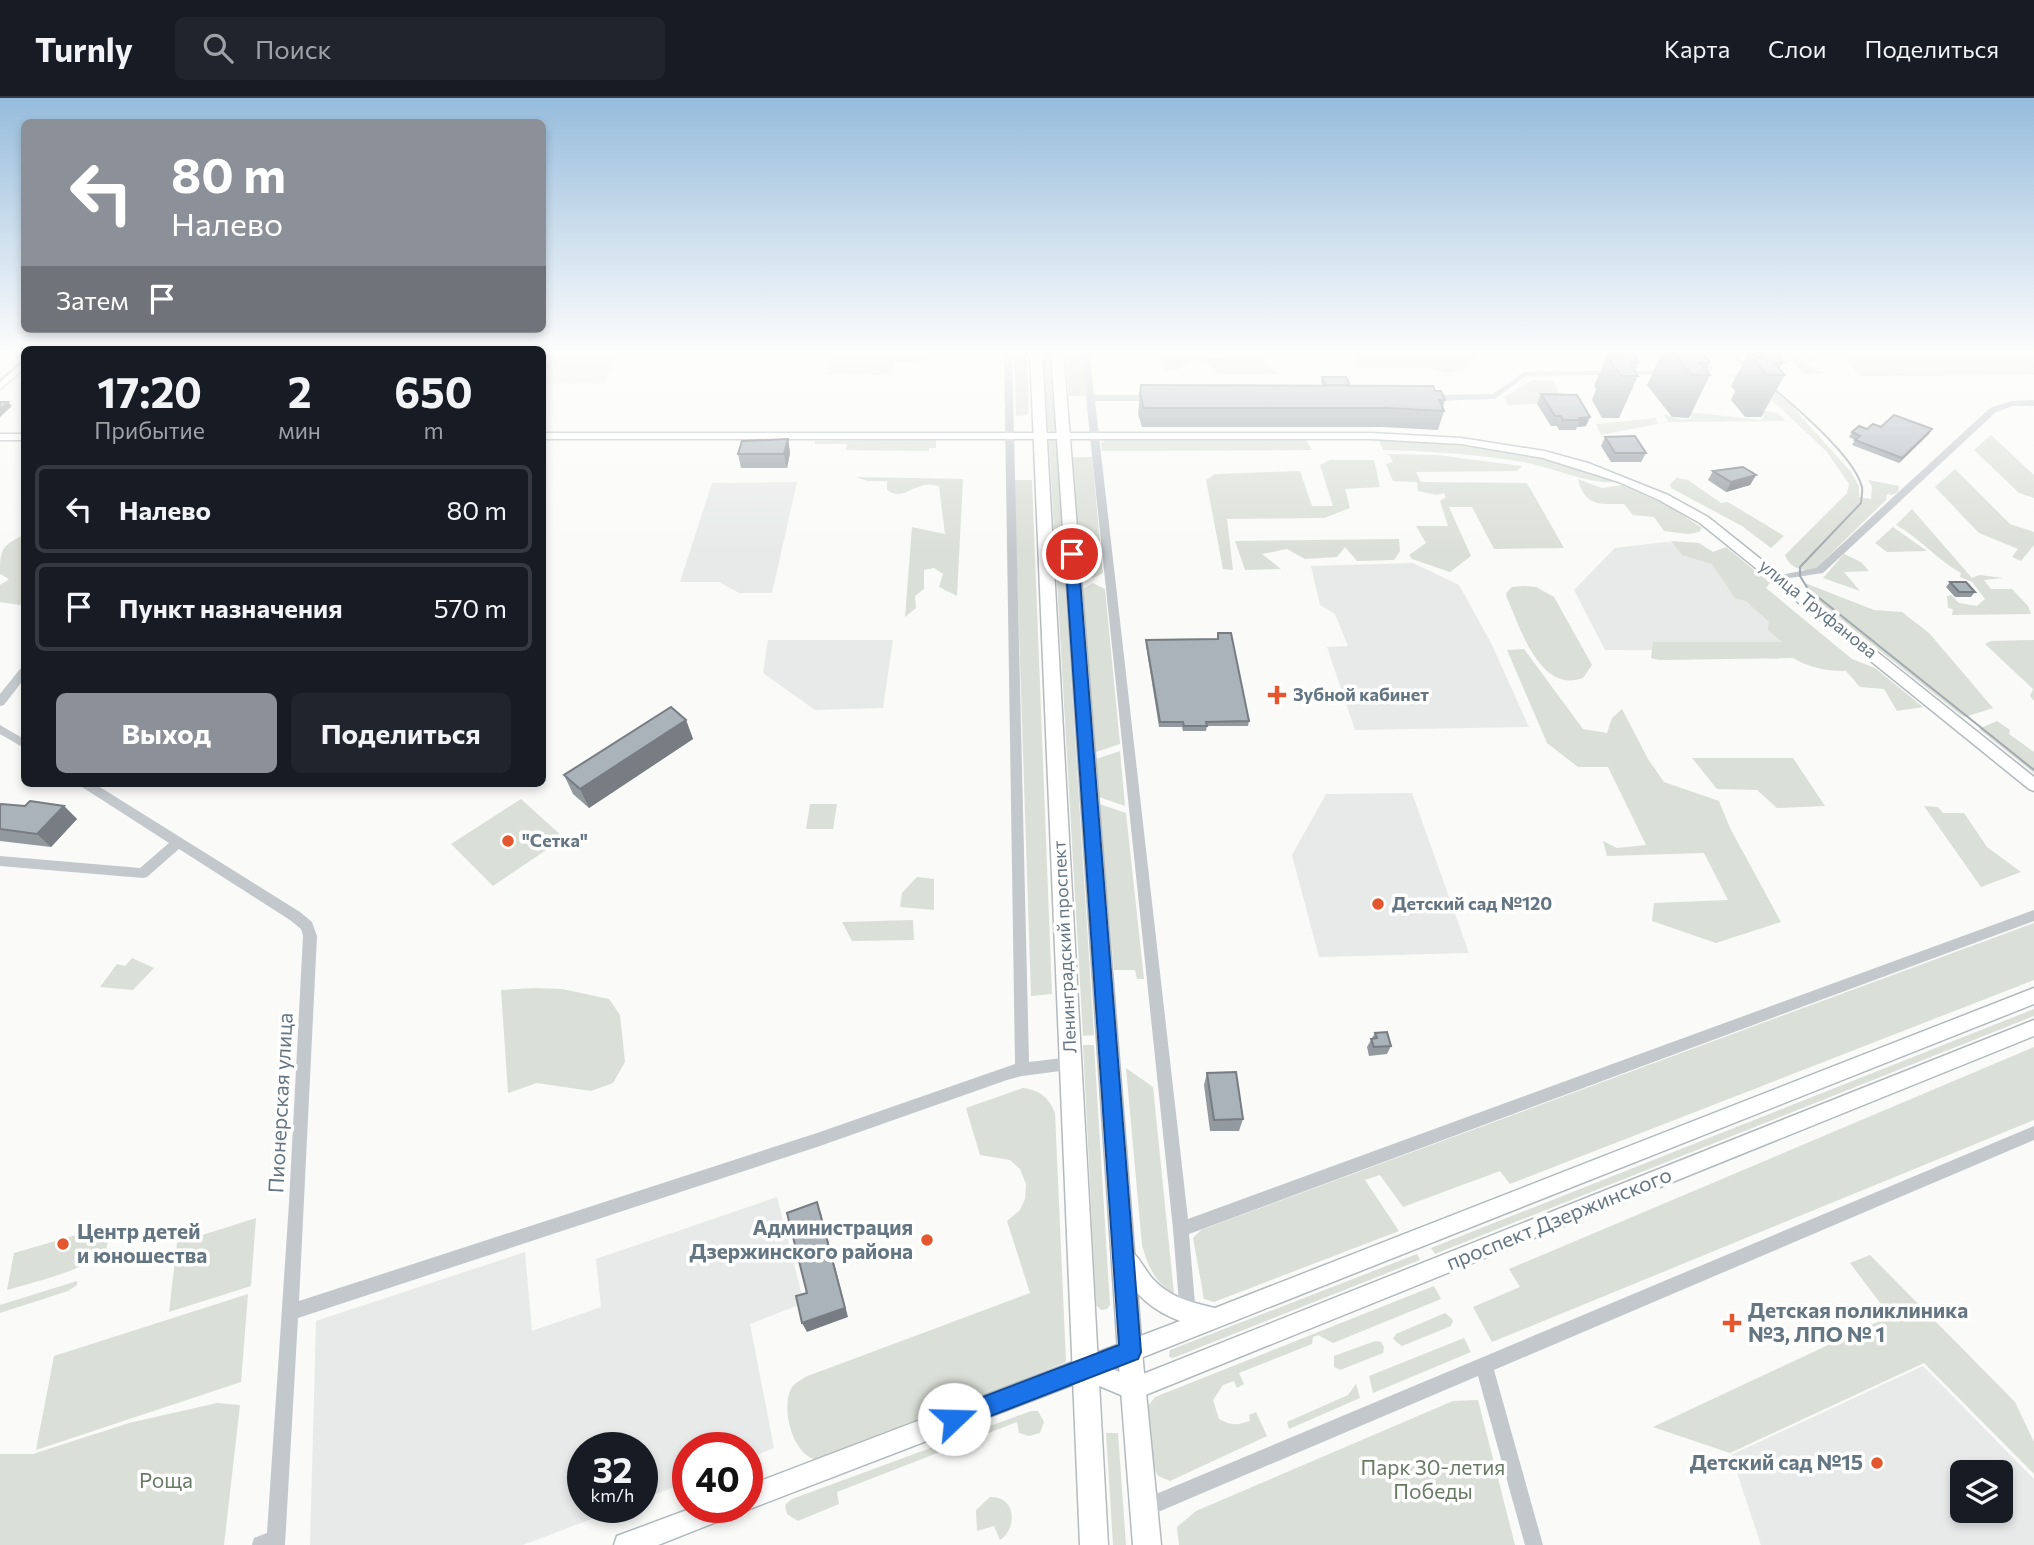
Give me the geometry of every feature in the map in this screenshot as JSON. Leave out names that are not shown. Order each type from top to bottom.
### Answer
[{"type":"main road","name":"Ленинградский проспект","points":[[1040,418],[1094,1545]]},
{"type":"main road","name":"Ленинградский проспект","points":[[1062,418],[1130,1352],[1147,1545]]},
{"type":"street","points":[[1010,418],[1022,1069]]},
{"type":"street","points":[[1093,418],[1181,1229],[1188,1315]]},
{"type":"street","points":[[1780,578],[1819,571],[1984,418]]},
{"type":"street","name":"улица Труфанова","points":[[546,436],[1435,438],[1518,447],[1582,464],[1675,503],[1722,532],[2034,785]]},
{"type":"street","points":[[0,437],[21,437]]},
{"type":"street","points":[[0,702],[21,675]]},
{"type":"street","points":[[0,729],[21,742]]},
{"type":"street","name":"Пионерская улица","points":[[91,787],[303,921],[310,936],[298,1203],[271,1543]]},
{"type":"street","points":[[0,861],[143,873],[177,843]]},
{"type":"street","points":[[1181,1229],[2034,915]]},
{"type":"street","name":"проспект Дзержинского","points":[[763,1492],[1130,1352],[2034,996]]},
{"type":"street","name":"проспект Дзержинского","points":[[1133,1389],[2034,1028]]},
{"type":"street","points":[[289,1313],[791,1149],[1022,1069],[1071,1064]]},
{"type":"street","points":[[1144,1509],[2034,1133]]},
{"type":"street","points":[[1124,1253],[1138,1280],[1157,1300],[1188,1315],[1216,1318]]},
{"type":"street","points":[[1484,1365],[1534,1545]]},
{"type":"street","points":[[1085,1369],[1133,1389]]},
{"type":"street","points":[[626,1545],[684,1523]]},
{"type":"shaded area","points":[[797,482],[772,593],[739,593],[719,582],[680,582],[712,483]]},
{"type":"shaded area","points":[[1665,542],[1700,545],[1830,651],[1605,650],[1574,590],[1615,548]]},
{"type":"shaded area","points":[[1413,563],[1459,585],[1491,643],[1529,727],[1355,730],[1327,647],[1348,646],[1335,614],[1320,605],[1311,566]]},
{"type":"shaded area","points":[[768,640],[893,640],[883,708],[815,710],[763,673]]},
{"type":"shaded area","name":"Детский сад №120","points":[[1412,793],[1469,953],[1319,957],[1292,855],[1326,794]]},
{"type":"shaded area","points":[[777,1197],[804,1303],[750,1324],[774,1448],[763,1452],[763,1432],[672,1432],[672,1488],[658,1493],[658,1432],[567,1432],[567,1523],[581,1523],[523,1545],[310,1545],[316,1321],[525,1252],[532,1331],[601,1307],[596,1259]]},
{"type":"shaded area","name":"Детский сад №15","points":[[1923,1366],[2034,1479],[2034,1545],[1761,1545],[1731,1455]]},
{"type":"green space","points":[[1047,418],[1055,418],[1056,430],[1048,430]]},
{"type":"green space","points":[[1656,418],[1657,424],[1668,421],[1666,418],[1761,420],[1763,418],[1782,418],[1786,421],[1668,422],[1601,435],[1596,424]]},
{"type":"green space","points":[[1791,418],[1802,418],[1851,472],[1859,486],[1859,497],[1871,499],[1872,487],[1868,480],[1899,486],[1898,492],[1887,494],[1886,500],[1814,570],[1805,570],[1790,563],[1785,555],[1847,493],[1849,484],[1827,452]]},
{"type":"green space","points":[[1991,435],[2034,475],[2034,498],[2019,493],[1974,450]]},
{"type":"green space","points":[[936,440],[936,448],[929,448],[929,451],[846,450],[847,444],[815,444],[815,441]]},
{"type":"green space","points":[[1105,440],[1306,440],[1312,450],[1102,451],[1101,443]]},
{"type":"green space","points":[[1379,440],[1500,450],[1559,463],[1617,482],[1595,481],[1535,464],[1506,459],[1453,453],[1383,450]]},
{"type":"green space","points":[[1049,441],[1056,441],[1094,1035],[1083,1036]]},
{"type":"green space","points":[[1386,454],[1437,455],[1522,466],[1517,471],[1416,472],[1421,482],[1527,483],[1564,548],[1494,549],[1472,507],[1449,507],[1471,556],[1450,572],[1412,559],[1409,555],[1426,543],[1416,526],[1448,526],[1440,501],[1446,497],[1444,493],[1437,495],[1418,491],[1417,482],[1393,481],[1386,464],[1393,462]]},
{"type":"green space","points":[[1073,457],[1092,457],[1103,573],[1093,578],[1082,573]]},
{"type":"green space","points":[[1330,460],[1374,460],[1380,487],[1345,489],[1350,508],[1324,518],[1227,519],[1233,570],[1223,569],[1206,480],[1215,474],[1300,471],[1312,506],[1333,506],[1320,465]]},
{"type":"green space","points":[[1955,469],[2010,524],[2034,532],[2034,545],[2021,561],[2012,557],[2018,549],[1979,533],[1935,487]]},
{"type":"green space","points":[[856,477],[963,479],[957,596],[939,587],[943,574],[934,568],[924,570],[924,589],[915,596],[916,608],[905,617],[912,527],[945,534],[939,486],[923,485],[896,494],[887,490],[887,481],[867,481]]},
{"type":"green space","points":[[1677,478],[1688,480],[1721,503],[1728,502],[1784,536],[1771,548],[1742,526],[1671,488],[1670,484]]},
{"type":"green space","points":[[1578,479],[1602,488],[1623,485],[1672,508],[1702,528],[1699,532],[1688,534],[1664,531],[1654,517],[1633,515],[1624,504],[1601,503],[1589,499]]},
{"type":"green space","points":[[1014,480],[1032,480],[1052,994],[1031,996]]},
{"type":"green space","points":[[1912,509],[1972,578],[1979,575],[2003,578],[1984,580],[1991,589],[2012,589],[2028,606],[2031,614],[1952,615],[1953,609],[1948,608],[1947,596],[1951,595],[1959,603],[1977,606],[1985,599],[1972,582],[1960,577],[1961,573],[1896,525]]},
{"type":"green space","points":[[1893,527],[1927,551],[1887,552],[1875,543]]},
{"type":"green space","points":[[21,537],[19,605],[0,602],[0,585],[9,579],[0,574],[2,553],[11,542]]},
{"type":"green space","points":[[1399,539],[1400,551],[1394,560],[1357,561],[1345,547],[1337,557],[1305,559],[1287,549],[1262,554],[1281,569],[1245,570],[1235,541]]},
{"type":"green space","points":[[1671,541],[1699,543],[1713,552],[1726,547],[1770,583],[1766,588],[1852,659],[1875,668],[1923,707],[1897,711],[1884,689],[1860,687],[1846,671],[1819,668],[1793,658],[1651,658],[1653,642],[1782,642],[1768,630],[1769,622],[1746,601],[1735,598],[1712,564],[1682,555]]},
{"type":"green space","points":[[1844,554],[1861,562],[1869,571],[1844,572],[1860,591],[1823,578]]},
{"type":"green space","points":[[1093,583],[1105,589],[1120,744],[1096,752],[1083,589]]},
{"type":"green space","points":[[1805,583],[1874,610],[1902,612],[1929,633],[1993,708],[1965,717],[1961,715],[1820,603],[1807,591]]},
{"type":"green space","points":[[1512,587],[1536,587],[1554,597],[1592,665],[1583,678],[1568,680],[1555,676],[1543,667],[1534,655],[1518,625],[1506,593]]},
{"type":"green space","points":[[2034,640],[2034,701],[2030,696],[2033,689],[1985,644],[1991,641]]},
{"type":"green space","points":[[1524,649],[1583,729],[1607,733],[1612,718],[1622,709],[1648,759],[1664,782],[1719,801],[1730,828],[1781,922],[1716,943],[1652,921],[1654,903],[1728,900],[1704,853],[1607,856],[1603,841],[1617,848],[1646,845],[1608,767],[1578,767],[1547,743],[1507,650]]},
{"type":"green space","points":[[1997,721],[2010,730],[2009,734],[2034,752],[2034,773],[1979,729]]},
{"type":"green space","points":[[1120,751],[1125,806],[1099,797],[1096,759]]},
{"type":"green space","points":[[1692,758],[1793,758],[1825,806],[1777,808],[1757,790],[1717,789]]},
{"type":"green space","name":"\"Сетка\"","points":[[521,799],[564,838],[493,886],[451,844]]},
{"type":"green space","points":[[810,804],[837,804],[833,829],[806,829]]},
{"type":"green space","points":[[1099,804],[1126,813],[1144,979],[1137,979],[1135,970],[1114,970]]},
{"type":"green space","points":[[1924,806],[1938,807],[1943,813],[1964,813],[1987,847],[2021,872],[1981,887]]},
{"type":"green space","points":[[917,877],[934,879],[934,910],[900,907],[902,893]]},
{"type":"green space","points":[[913,920],[914,940],[852,941],[842,922]]},
{"type":"green space","points":[[2034,923],[2034,980],[1510,1184],[1500,1171],[1403,1207],[1380,1175],[1365,1180],[1399,1231],[1214,1302],[1204,1299],[1193,1238],[1201,1230]]},
{"type":"green space","points":[[132,958],[154,968],[133,990],[100,987],[117,964],[125,966]]},
{"type":"green space","points":[[562,989],[609,999],[620,1015],[625,1062],[613,1083],[591,1091],[537,1083],[508,1093],[501,990]]},
{"type":"green space","points":[[2034,1009],[2034,1016],[1435,1254],[1431,1248]]},
{"type":"green space","points":[[1083,1045],[1094,1045],[1110,1305],[1101,1310],[1096,1305]]},
{"type":"green space","points":[[2034,1047],[2034,1120],[1492,1342],[1473,1307],[1520,1287],[1509,1269]]},
{"type":"green space","points":[[1126,1068],[1153,1087],[1174,1294],[1161,1284],[1153,1273],[1142,1245]]},
{"type":"green space","points":[[1023,1088],[1043,1095],[1055,1113],[1066,1362],[824,1460],[813,1459],[797,1444],[789,1420],[788,1396],[796,1383],[805,1377],[1030,1293],[1007,1221],[1020,1210],[1025,1199],[1026,1184],[1020,1169],[1010,1160],[980,1155],[966,1108]]},
{"type":"green space","points":[[256,1218],[251,1286],[169,1312],[177,1243]]},
{"type":"green space","points":[[111,1225],[106,1251],[95,1259],[58,1275],[7,1290],[14,1253]]},
{"type":"green space","points":[[1417,1254],[1420,1260],[1173,1358],[1169,1357],[1170,1350]]},
{"type":"green space","points":[[1870,1255],[2015,1402],[2034,1442],[2034,1474],[1924,1363],[1730,1453],[1653,1427],[1890,1316],[1850,1263]]},
{"type":"green space","points":[[77,1281],[77,1285],[68,1291],[0,1313],[0,1305]]},
{"type":"green space","points":[[1434,1286],[1441,1299],[1333,1343],[1318,1335],[1313,1337],[1312,1344],[1239,1373],[1244,1384],[1237,1388],[1234,1381],[1223,1385],[1213,1400],[1219,1419],[1231,1424],[1242,1423],[1250,1421],[1249,1415],[1256,1412],[1267,1436],[1170,1481],[1158,1476],[1153,1467],[1148,1406],[1155,1397]]},
{"type":"green space","points":[[248,1294],[241,1382],[36,1450],[54,1356]]},
{"type":"green space","points":[[1445,1313],[1453,1320],[1451,1326],[1402,1346],[1393,1339],[1396,1334]]},
{"type":"green space","points":[[1464,1338],[1471,1352],[1373,1393],[1369,1376]]},
{"type":"green space","points":[[1375,1341],[1381,1342],[1383,1353],[1340,1370],[1334,1367],[1334,1356]]},
{"type":"green space","points":[[1356,1384],[1360,1398],[1289,1429],[1287,1422],[1348,1395]]},
{"type":"green space","name":"Парк 30-летия Победы","points":[[1478,1400],[1515,1545],[1179,1545],[1177,1527],[1196,1511],[1453,1401]]},
{"type":"green space","name":"Роща","points":[[217,1403],[240,1405],[224,1545],[0,1545],[0,1454],[33,1454],[129,1423]]},
{"type":"green space","points":[[1031,1411],[1038,1411],[1044,1422],[1040,1433],[1029,1436],[1019,1433],[1017,1422],[837,1492],[839,1504],[798,1521],[787,1514],[785,1505],[792,1499]]},
{"type":"green space","points":[[1106,1433],[1118,1433],[1126,1545],[1113,1545]]},
{"type":"green space","points":[[990,1497],[1005,1502],[1012,1514],[1010,1528],[1000,1540],[994,1526],[977,1531],[976,1510]]},
{"type":"building","points":[[1562,418],[1584,418],[1579,418],[1580,420],[1563,420]]},
{"type":"building","points":[[1891,418],[1901,418],[1932,429],[1902,458],[1855,440],[1860,436],[1852,432],[1859,426],[1867,429],[1873,424],[1881,427]]},
{"type":"building","points":[[1635,436],[1646,453],[1615,453],[1605,437]]},
{"type":"building","points":[[788,439],[784,454],[738,454],[742,441]]},
{"type":"building","points":[[1743,467],[1756,475],[1731,482],[1713,471]]},
{"type":"building","points":[[1950,582],[1966,582],[1975,592],[1959,592]]},
{"type":"building","points":[[1218,633],[1231,633],[1249,721],[1206,722],[1207,726],[1160,722],[1146,640],[1218,639]]},
{"type":"building","points":[[671,707],[686,720],[580,789],[564,775]]},
{"type":"building","points":[[30,801],[64,806],[37,834],[0,829],[1,804],[25,806]]},
{"type":"building","points":[[1387,1032],[1391,1046],[1374,1047],[1371,1039],[1377,1038],[1375,1033]]},
{"type":"building","points":[[1236,1072],[1243,1119],[1214,1120],[1207,1073]]},
{"type":"building","points":[[817,1202],[845,1308],[802,1323],[796,1296],[807,1293],[787,1213]]},
{"type":"tram line","points":[[1807,418],[1841,452],[1855,471],[1862,487],[1861,503],[1800,567],[1800,576],[1808,589],[2034,770]]},
{"type":"place","name":"Зубной кабинет","points":[[1277,695]]},
{"type":"place","name":"\"Сетка\"","points":[[508,841]]},
{"type":"place","name":"Детский сад №120","points":[[1378,904]]},
{"type":"place","name":"Администрация Дзержинского района","points":[[927,1240]]},
{"type":"place","name":"Центр детей и юношества","points":[[63,1244]]},
{"type":"place","name":"Детская поликлиника №3, ЛПО № 1","points":[[1732,1323]]},
{"type":"place","name":"Детский сад №15","points":[[1877,1463]]},
{"type":"route","points":[[954,1419],[1130,1352],[1072,554]]}]
